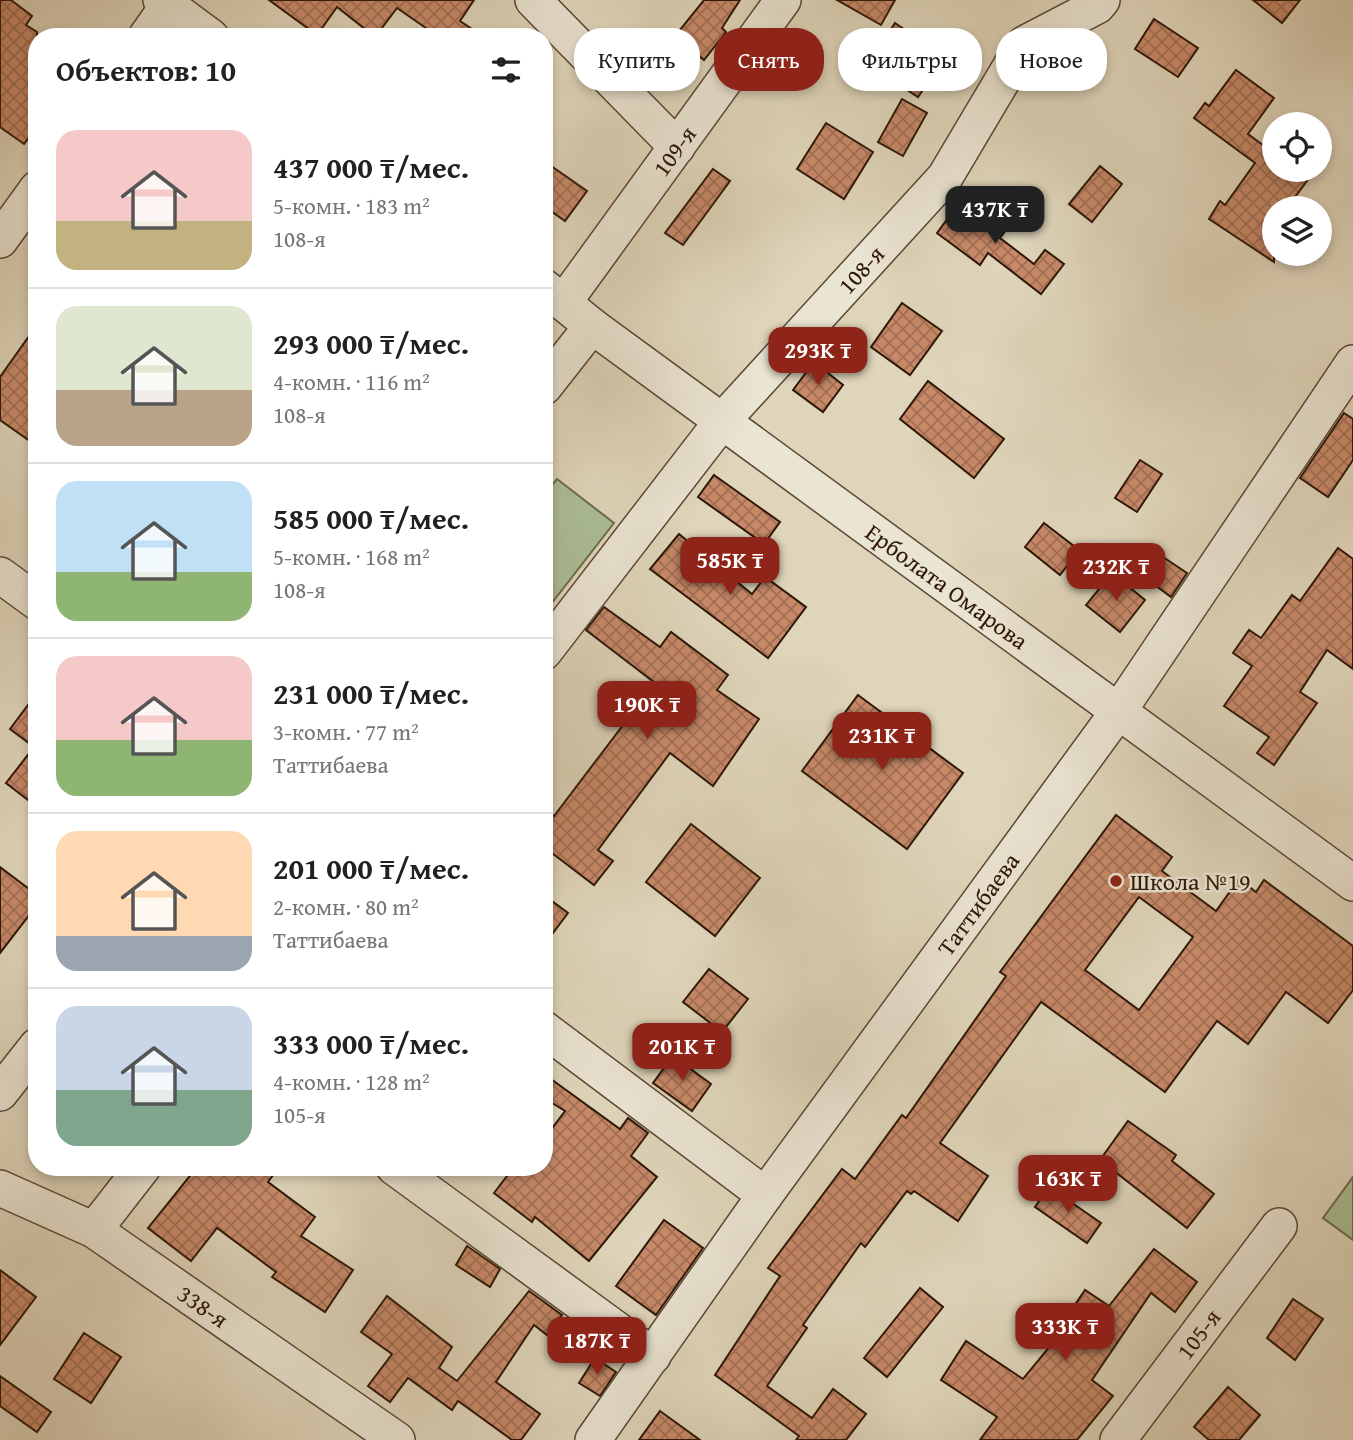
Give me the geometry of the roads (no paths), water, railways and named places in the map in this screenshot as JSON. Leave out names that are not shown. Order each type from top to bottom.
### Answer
[{"type":"street","name":"109-я","points":[[554,295],[677,147],[783,0]]},
{"type":"street","name":"108-я","points":[[553,640],[723,420],[945,177],[1024,44],[1097,6],[1102,0]]},
{"type":"street","points":[[151,28],[167,2],[200,28]]},
{"type":"street","points":[[542,3],[677,147]]},
{"type":"street","points":[[0,240],[28,201]]},
{"type":"street","name":"Ерболата Омарова","points":[[554,295],[592,326],[1353,883]]},
{"type":"street","points":[[553,376],[592,326]]},
{"type":"street","name":"Таттибаева","points":[[593,1440],[765,1195],[1118,712],[1353,363]]},
{"type":"street","points":[[0,575],[28,595]]},
{"type":"street","points":[[553,1036],[765,1195]]},
{"type":"street","points":[[0,1093],[28,1057]]},
{"type":"street","points":[[94,1230],[136,1176]]},
{"type":"street","points":[[406,1176],[653,1356]]},
{"type":"street","name":"338-я","points":[[0,1188],[94,1230],[397,1440]]},
{"type":"street","name":"105-я","points":[[1118,1440],[1279,1226]]},
{"type":"place","name":"Школа №19","points":[[1116,881]]}]
